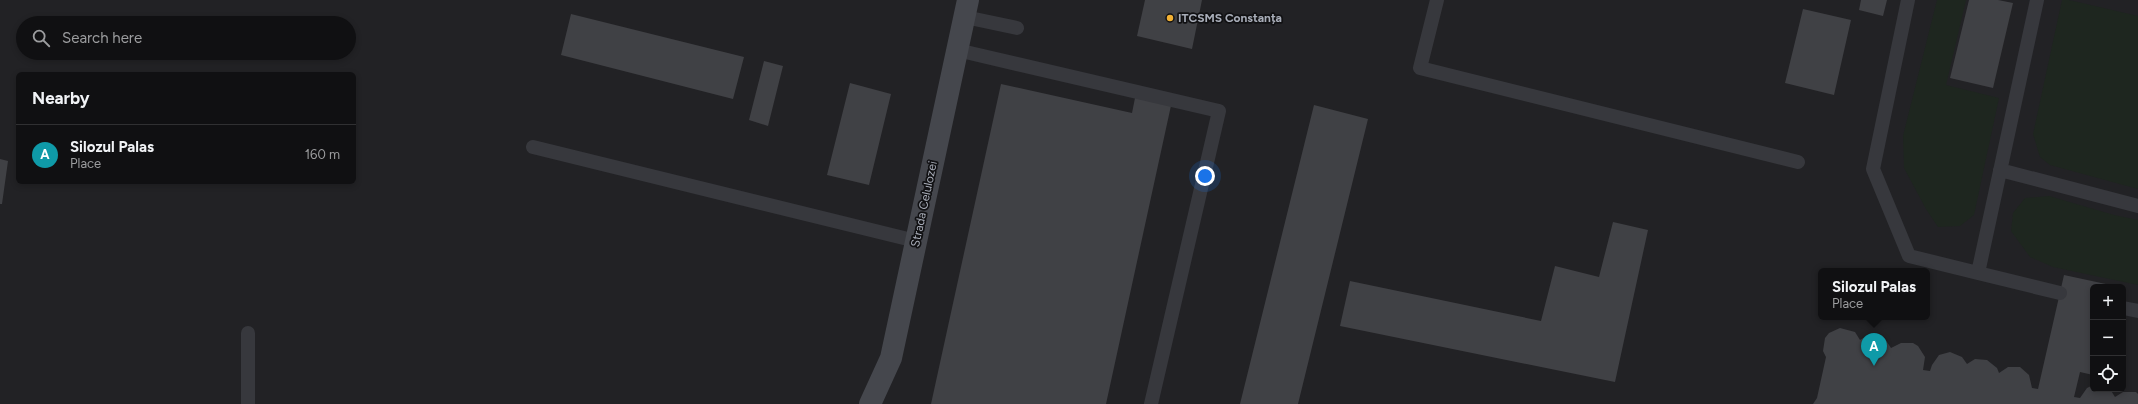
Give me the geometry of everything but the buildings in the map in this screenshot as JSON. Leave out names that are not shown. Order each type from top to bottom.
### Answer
[{"type":"street","name":"Strada Celulozei","points":[[870,404],[891,358],[967,8]]},
{"type":"lane","points":[[1437,0],[1420,68],[1798,162]]},
{"type":"lane","points":[[1908,0],[1873,169],[1909,256],[2060,293]]},
{"type":"lane","points":[[1978,273],[2038,0]]},
{"type":"lane","points":[[967,8],[1017,28]]},
{"type":"lane","points":[[957,50],[1219,111],[1151,404]]},
{"type":"lane","points":[[533,147],[916,241]]},
{"type":"lane","points":[[2000,170],[2138,206]]},
{"type":"lane","points":[[2126,309],[2138,312]]},
{"type":"lane","points":[[248,333],[248,404]]},
{"type":"shaded area","points":[[0,0],[2138,0],[2138,404],[0,404]]},
{"type":"shaded area","points":[[1937,0],[1966,0],[1946,85],[1999,98],[1974,215],[1960,226],[1938,227],[1926,209],[1904,168],[1903,136]]},
{"type":"shaded area","points":[[2062,0],[2069,0],[2138,16],[2138,189],[2050,165],[2040,157],[2033,134]]},
{"type":"shaded area","points":[[2049,196],[2114,215],[2138,220],[2138,285],[2053,267],[2030,257],[2011,231],[2013,213],[2025,198]]},
{"type":"place","name":"ITCSMS Constanța","points":[[1170,18]]},
{"type":"place","name":"Silozul Palas","points":[[1874,366]]}]
